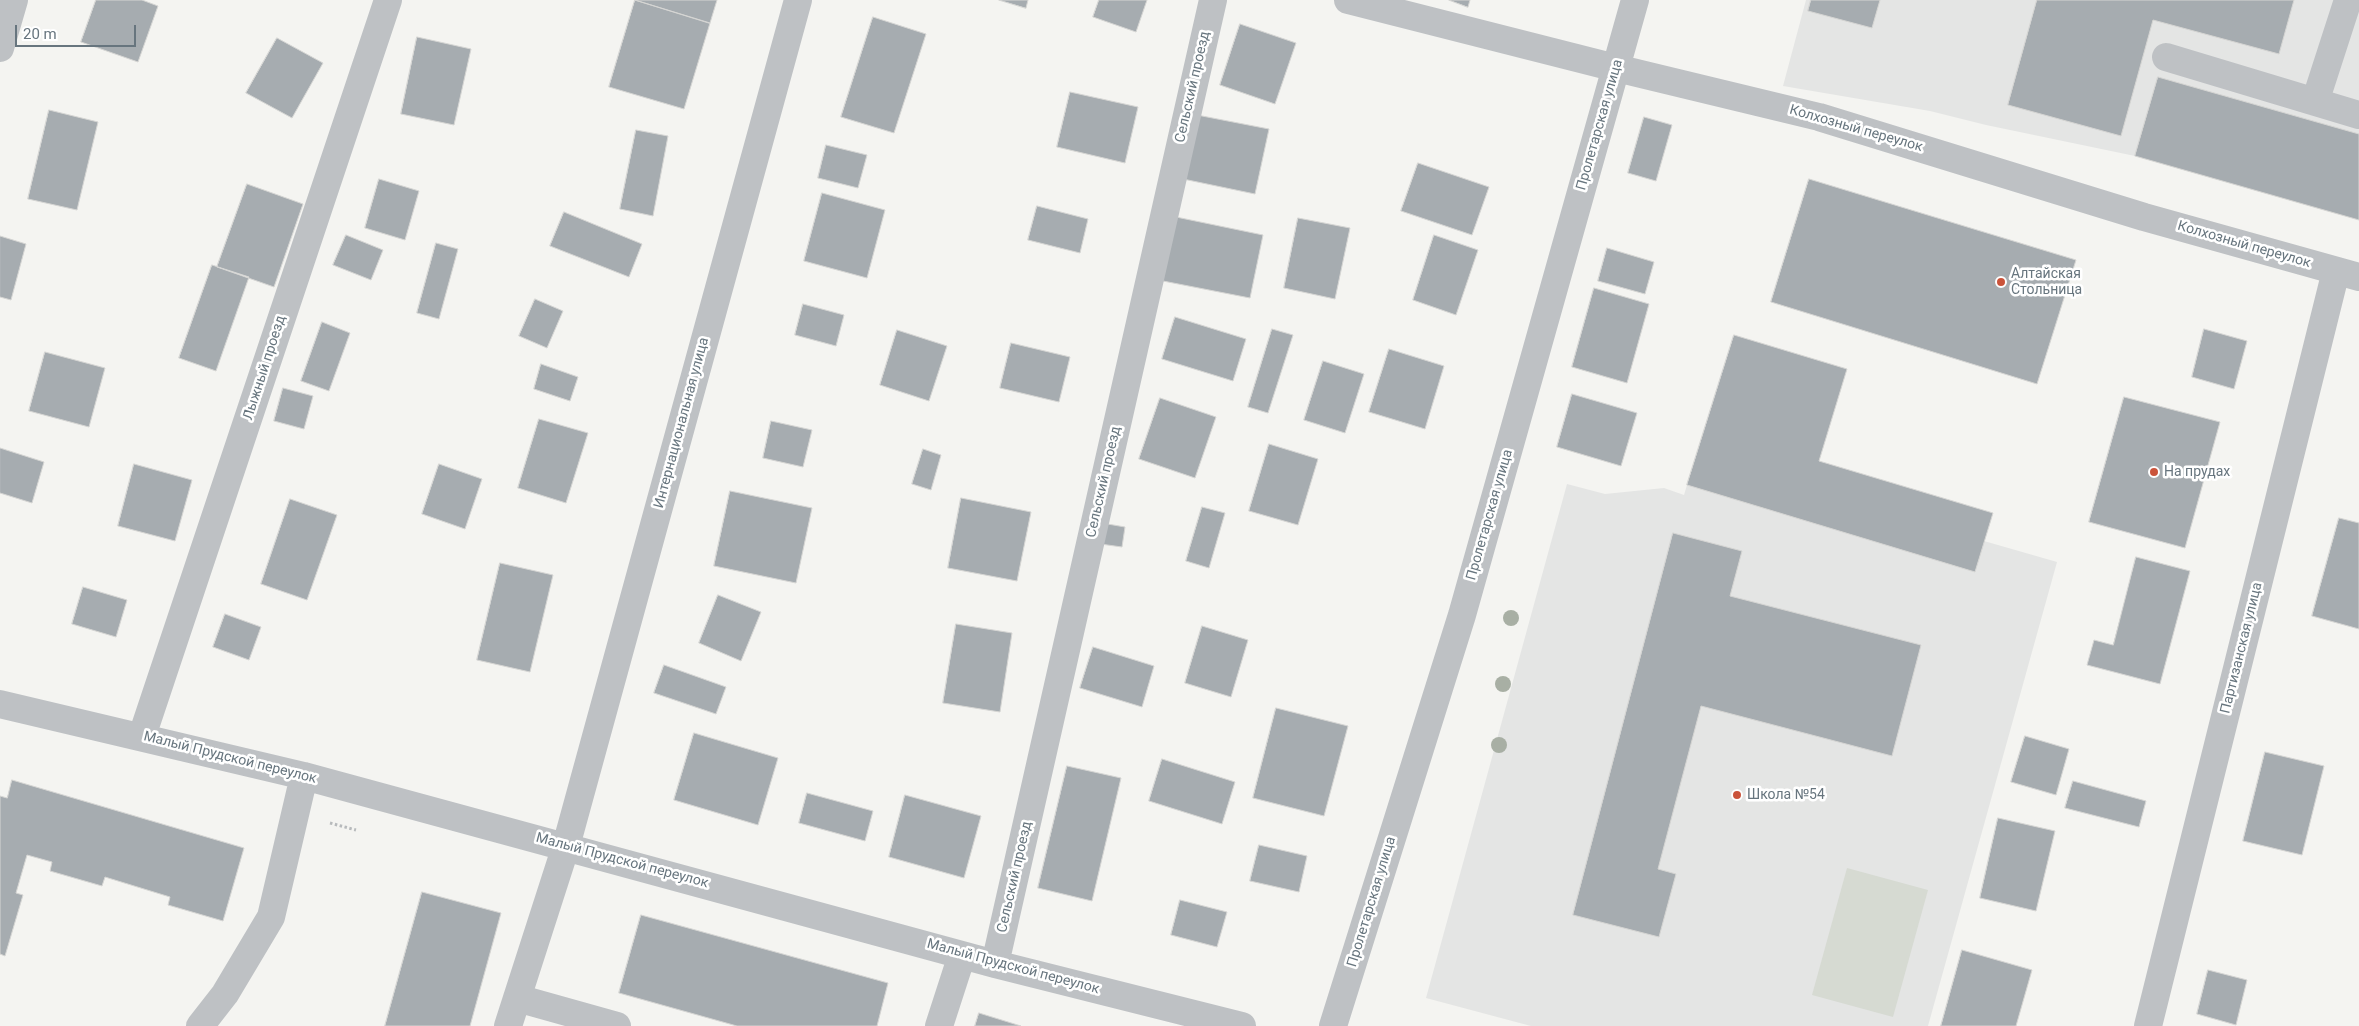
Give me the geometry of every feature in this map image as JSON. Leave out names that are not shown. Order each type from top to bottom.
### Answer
[{"type":"street","points":[[0,48],[14,0]]},
{"type":"street","name":"Лыжный проезд","points":[[142,736],[388,0]]},
{"type":"street","name":"Интернациональная улица","points":[[508,1026],[566,846],[798,0]]},
{"type":"street","name":"Сельский проезд","points":[[995,964],[1213,0]]},
{"type":"street","name":"Колхозный переулок","points":[[1348,0],[1819,117],[2144,217],[2348,274]]},
{"type":"street","name":"Пролетарская улица","points":[[1333,1026],[1462,615],[1635,0]]},
{"type":"street","points":[[2315,102],[2348,0]]},
{"type":"street","points":[[2166,57],[2359,115]]},
{"type":"street","name":"Партизанская улица","points":[[2148,1026],[2348,274]]},
{"type":"street","name":"Малый Прудской переулок","points":[[0,704],[142,736],[304,776],[995,964],[1242,1026]]},
{"type":"street","points":[[200,1026],[226,994],[271,917],[304,776]]},
{"type":"street","points":[[938,1026],[962,955]]},
{"type":"street","points":[[517,998],[617,1026]]},
{"type":"shaded area","points":[[1806,0],[2359,0],[2359,220],[2135,156],[1986,125],[1930,111],[1783,86]]},
{"type":"shaded area","name":"Школа №54","points":[[1567,484],[1605,494],[1664,488],[1684,495],[1687,485],[1975,572],[1984,541],[2057,562],[1928,1026],[1531,1026],[1426,998]]},
{"type":"shaded area","points":[[1847,868],[1928,890],[1893,1017],[1812,995]]},
{"type":"building","points":[[96,0],[142,0],[158,6],[138,62],[81,42]]},
{"type":"building","points":[[635,0],[710,23],[684,109],[609,87]]},
{"type":"building","points":[[635,0],[717,0],[710,23]]},
{"type":"building","points":[[999,0],[1028,0],[1026,8]]},
{"type":"building","points":[[1099,0],[1147,0],[1136,32],[1093,17]]},
{"type":"building","points":[[1449,0],[1470,0],[1468,7]]},
{"type":"building","points":[[1811,0],[1880,0],[1872,28],[1808,11]]},
{"type":"building","points":[[2037,0],[2294,0],[2279,54],[2153,20],[2121,136],[2008,105]]},
{"type":"building","points":[[873,17],[926,34],[894,133],[841,117]]},
{"type":"building","points":[[1240,24],[1296,43],[1275,104],[1220,85]]},
{"type":"building","points":[[417,37],[471,49],[454,125],[401,114]]},
{"type":"building","points":[[277,38],[323,63],[292,118],[246,93]]},
{"type":"building","points":[[2158,77],[2359,134],[2359,220],[2135,156]]},
{"type":"building","points":[[1070,92],[1138,107],[1125,163],[1057,147]]},
{"type":"building","points":[[49,110],[98,122],[77,210],[28,199]]},
{"type":"building","points":[[1197,115],[1269,129],[1255,194],[1183,179]]},
{"type":"building","points":[[1644,117],[1672,125],[1656,181],[1628,173]]},
{"type":"building","points":[[636,130],[668,136],[653,216],[620,209]]},
{"type":"building","points":[[826,145],[867,155],[858,188],[818,178]]},
{"type":"building","points":[[1418,163],[1489,187],[1472,235],[1401,211]]},
{"type":"building","points":[[379,179],[419,191],[405,240],[365,228]]},
{"type":"building","points":[[1809,179],[2076,260],[2037,384],[1771,302]]},
{"type":"building","points":[[247,184],[303,204],[274,287],[217,267]]},
{"type":"building","points":[[822,193],[885,210],[867,278],[804,261]]},
{"type":"building","points":[[1037,206],[1088,219],[1080,253],[1028,240]]},
{"type":"building","points":[[564,212],[642,244],[629,277],[550,246]]},
{"type":"building","points":[[1176,217],[1263,235],[1250,298],[1163,281]]},
{"type":"building","points":[[1298,218],[1350,228],[1335,299],[1284,288]]},
{"type":"building","points":[[346,235],[383,250],[371,280],[333,265]]},
{"type":"building","points":[[1434,235],[1478,250],[1456,315],[1413,300]]},
{"type":"building","points":[[0,236],[26,244],[11,300],[0,297]]},
{"type":"building","points":[[436,243],[458,249],[439,319],[417,313]]},
{"type":"building","points":[[1607,248],[1654,262],[1645,294],[1598,281]]},
{"type":"building","points":[[212,265],[249,277],[216,371],[179,358]]},
{"type":"building","points":[[1594,288],[1649,304],[1627,383],[1572,367]]},
{"type":"building","points":[[535,299],[563,311],[547,348],[519,336]]},
{"type":"building","points":[[803,304],[844,315],[836,346],[795,335]]},
{"type":"building","points":[[1175,317],[1246,339],[1233,381],[1162,359]]},
{"type":"building","points":[[322,322],[350,333],[329,391],[301,381]]},
{"type":"building","points":[[1272,329],[1293,335],[1268,413],[1248,407]]},
{"type":"building","points":[[2204,329],[2247,341],[2234,389],[2192,377]]},
{"type":"building","points":[[897,330],[947,346],[929,401],[880,385]]},
{"type":"building","points":[[1734,335],[1847,369],[1819,461],[1993,513],[1975,572],[1687,485]]},
{"type":"building","points":[[1011,343],[1070,357],[1059,402],[1000,388]]},
{"type":"building","points":[[1389,349],[1444,366],[1425,429],[1369,412]]},
{"type":"building","points":[[45,352],[105,368],[89,427],[29,411]]},
{"type":"building","points":[[1323,361],[1364,374],[1345,433],[1304,420]]},
{"type":"building","points":[[541,364],[578,377],[570,401],[534,389]]},
{"type":"building","points":[[283,388],[313,396],[304,429],[274,421]]},
{"type":"building","points":[[1572,394],[1637,413],[1621,466],[1557,447]]},
{"type":"building","name":"На прудах","points":[[2124,397],[2220,422],[2185,548],[2089,522]]},
{"type":"building","points":[[1160,398],[1216,417],[1195,478],[1139,459]]},
{"type":"building","points":[[539,419],[588,433],[566,503],[518,488]]},
{"type":"building","points":[[771,421],[812,430],[803,467],[763,458]]},
{"type":"building","points":[[1269,444],[1318,459],[1298,525],[1249,511]]},
{"type":"building","points":[[0,448],[44,462],[32,503],[0,493]]},
{"type":"building","points":[[923,449],[941,455],[931,490],[912,484]]},
{"type":"building","points":[[134,464],[192,480],[175,541],[118,526]]},
{"type":"building","points":[[439,464],[482,479],[465,529],[422,514]]},
{"type":"building","points":[[730,491],[812,508],[796,583],[714,566]]},
{"type":"building","points":[[961,498],[1031,512],[1017,581],[948,568]]},
{"type":"building","points":[[290,499],[337,515],[307,600],[261,584]]},
{"type":"building","points":[[1202,507],[1225,513],[1209,568],[1186,561]]},
{"type":"building","points":[[2339,518],[2359,523],[2359,629],[2312,616]]},
{"type":"building","points":[[1096,522],[1125,527],[1122,547],[1093,543]]},
{"type":"building","points":[[1673,533],[1742,551],[1730,596],[1921,645],[1892,756],[1701,706],[1658,869],[1676,874],[1659,937],[1573,915]]},
{"type":"building","points":[[2136,557],[2190,571],[2160,684],[2087,665],[2094,640],[2113,645]]},
{"type":"building","points":[[500,563],[553,575],[530,672],[477,660]]},
{"type":"building","points":[[83,587],[127,600],[116,637],[72,624]]},
{"type":"building","points":[[718,595],[761,612],[741,661],[699,643]]},
{"type":"building","points":[[225,614],[261,627],[249,660],[213,647]]},
{"type":"building","points":[[956,624],[1012,633],[1000,712],[943,703]]},
{"type":"building","points":[[1202,626],[1248,640],[1231,697],[1185,683]]},
{"type":"building","points":[[1093,647],[1154,666],[1142,707],[1080,688]]},
{"type":"building","points":[[664,665],[726,687],[716,714],[654,693]]},
{"type":"building","points":[[1276,708],[1348,726],[1324,816],[1253,798]]},
{"type":"building","points":[[694,733],[778,758],[758,825],[674,800]]},
{"type":"building","points":[[2025,736],[2069,749],[2056,795],[2011,782]]},
{"type":"building","points":[[2265,752],[2324,766],[2302,855],[2243,841]]},
{"type":"building","points":[[1162,759],[1235,782],[1222,824],[1149,801]]},
{"type":"building","points":[[1067,766],[1121,778],[1092,901],[1038,888]]},
{"type":"building","points":[[12,780],[244,848],[223,921],[168,905],[170,897],[105,877],[102,886],[50,871],[52,862],[27,855],[16,893],[23,895],[5,956],[0,954],[0,796],[7,798]]},
{"type":"building","points":[[2073,781],[2146,801],[2139,827],[2065,808]]},
{"type":"building","points":[[807,793],[873,811],[865,841],[799,823]]},
{"type":"building","points":[[905,795],[981,816],[964,878],[889,857]]},
{"type":"building","points":[[1998,818],[2055,831],[2036,911],[1980,898]]},
{"type":"building","points":[[1259,845],[1307,856],[1299,892],[1250,881]]},
{"type":"building","points":[[422,892],[501,913],[470,1026],[385,1026]]},
{"type":"building","points":[[1180,900],[1227,912],[1217,947],[1171,935]]},
{"type":"building","points":[[641,915],[888,983],[877,1026],[737,1026],[619,993]]},
{"type":"building","points":[[1962,950],[2032,970],[2016,1026],[1941,1026]]},
{"type":"building","points":[[2208,970],[2247,980],[2236,1025],[2197,1014]]},
{"type":"building","points":[[979,1013],[1021,1026],[975,1026]]},
{"type":"place","name":"Алтайская Стольница","points":[[2001,282]]},
{"type":"place","name":"На прудах","points":[[2154,472]]},
{"type":"place","name":"Школа №54","points":[[1737,795]]}]
